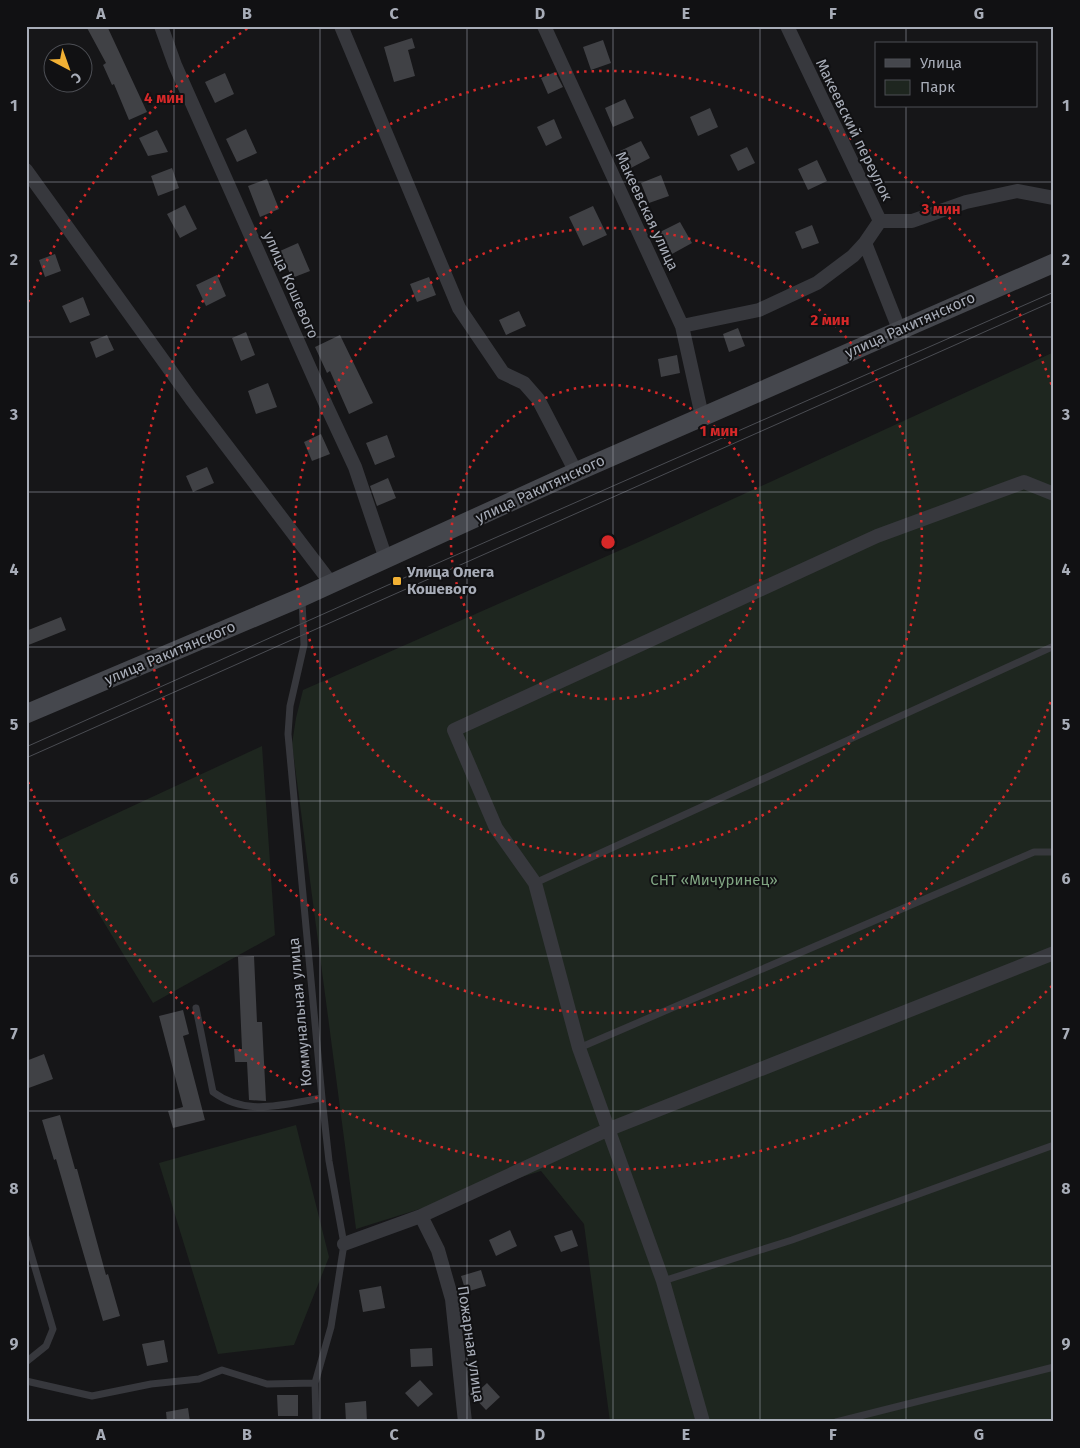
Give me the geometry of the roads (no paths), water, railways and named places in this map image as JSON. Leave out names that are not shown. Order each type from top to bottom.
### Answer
[{"type":"main road","name":"улица Ракитянского","points":[[26,714],[302,597],[702,416],[1054,263]]},
{"type":"street","name":"улица Кошевого","points":[[160,26],[175,65],[355,467],[386,559]]},
{"type":"street","points":[[341,26],[459,308],[503,373],[524,383],[538,399],[576,472]]},
{"type":"street","name":"Макеевская улица","points":[[544,26],[682,326],[702,416]]},
{"type":"street","name":"Макеевский переулок","points":[[787,26],[880,221],[912,221],[966,202],[1017,191],[1054,198]]},
{"type":"street","points":[[26,170],[191,399],[331,583]]},
{"type":"street","points":[[682,326],[751,312],[817,283],[853,256],[865,243],[880,221]]},
{"type":"street","points":[[865,243],[899,329]]},
{"type":"street","points":[[703,1422],[663,1282],[579,1048],[535,883],[496,828],[454,730],[876,536],[1024,482],[1054,494]]},
{"type":"street","points":[[344,1244],[421,1216],[607,1130],[1054,953]]},
{"type":"street","name":"Пожарная улица","points":[[421,1216],[438,1250],[452,1299],[465,1422]]},
{"type":"lane","name":"Коммунальная улица","points":[[302,597],[304,645],[290,706],[288,734],[322,1098],[329,1161],[344,1244],[331,1327],[315,1383],[316,1422]]},
{"type":"lane","points":[[535,883],[1054,646]]},
{"type":"lane","points":[[579,1048],[1034,852],[1054,852]]},
{"type":"lane","points":[[196,1008],[213,1092],[237,1105],[264,1107],[322,1098]]},
{"type":"lane","points":[[663,1282],[792,1240],[1054,1145]]},
{"type":"lane","points":[[26,1237],[53,1329],[46,1346],[26,1362]]},
{"type":"lane","points":[[836,1422],[1054,1367]]},
{"type":"lane","points":[[26,1382],[92,1396],[151,1384],[199,1379],[222,1370],[267,1384],[315,1383]]},
{"type":"tram line","points":[[26,747],[397,581],[1054,292]]},
{"type":"tram line","points":[[26,758],[1054,301]]},
{"type":"place","name":"Улица Олега Кошевого","points":[[397,581]]},
{"type":"park label","name":"СНТ «Мичуринец»","points":[[714,880]]}]
